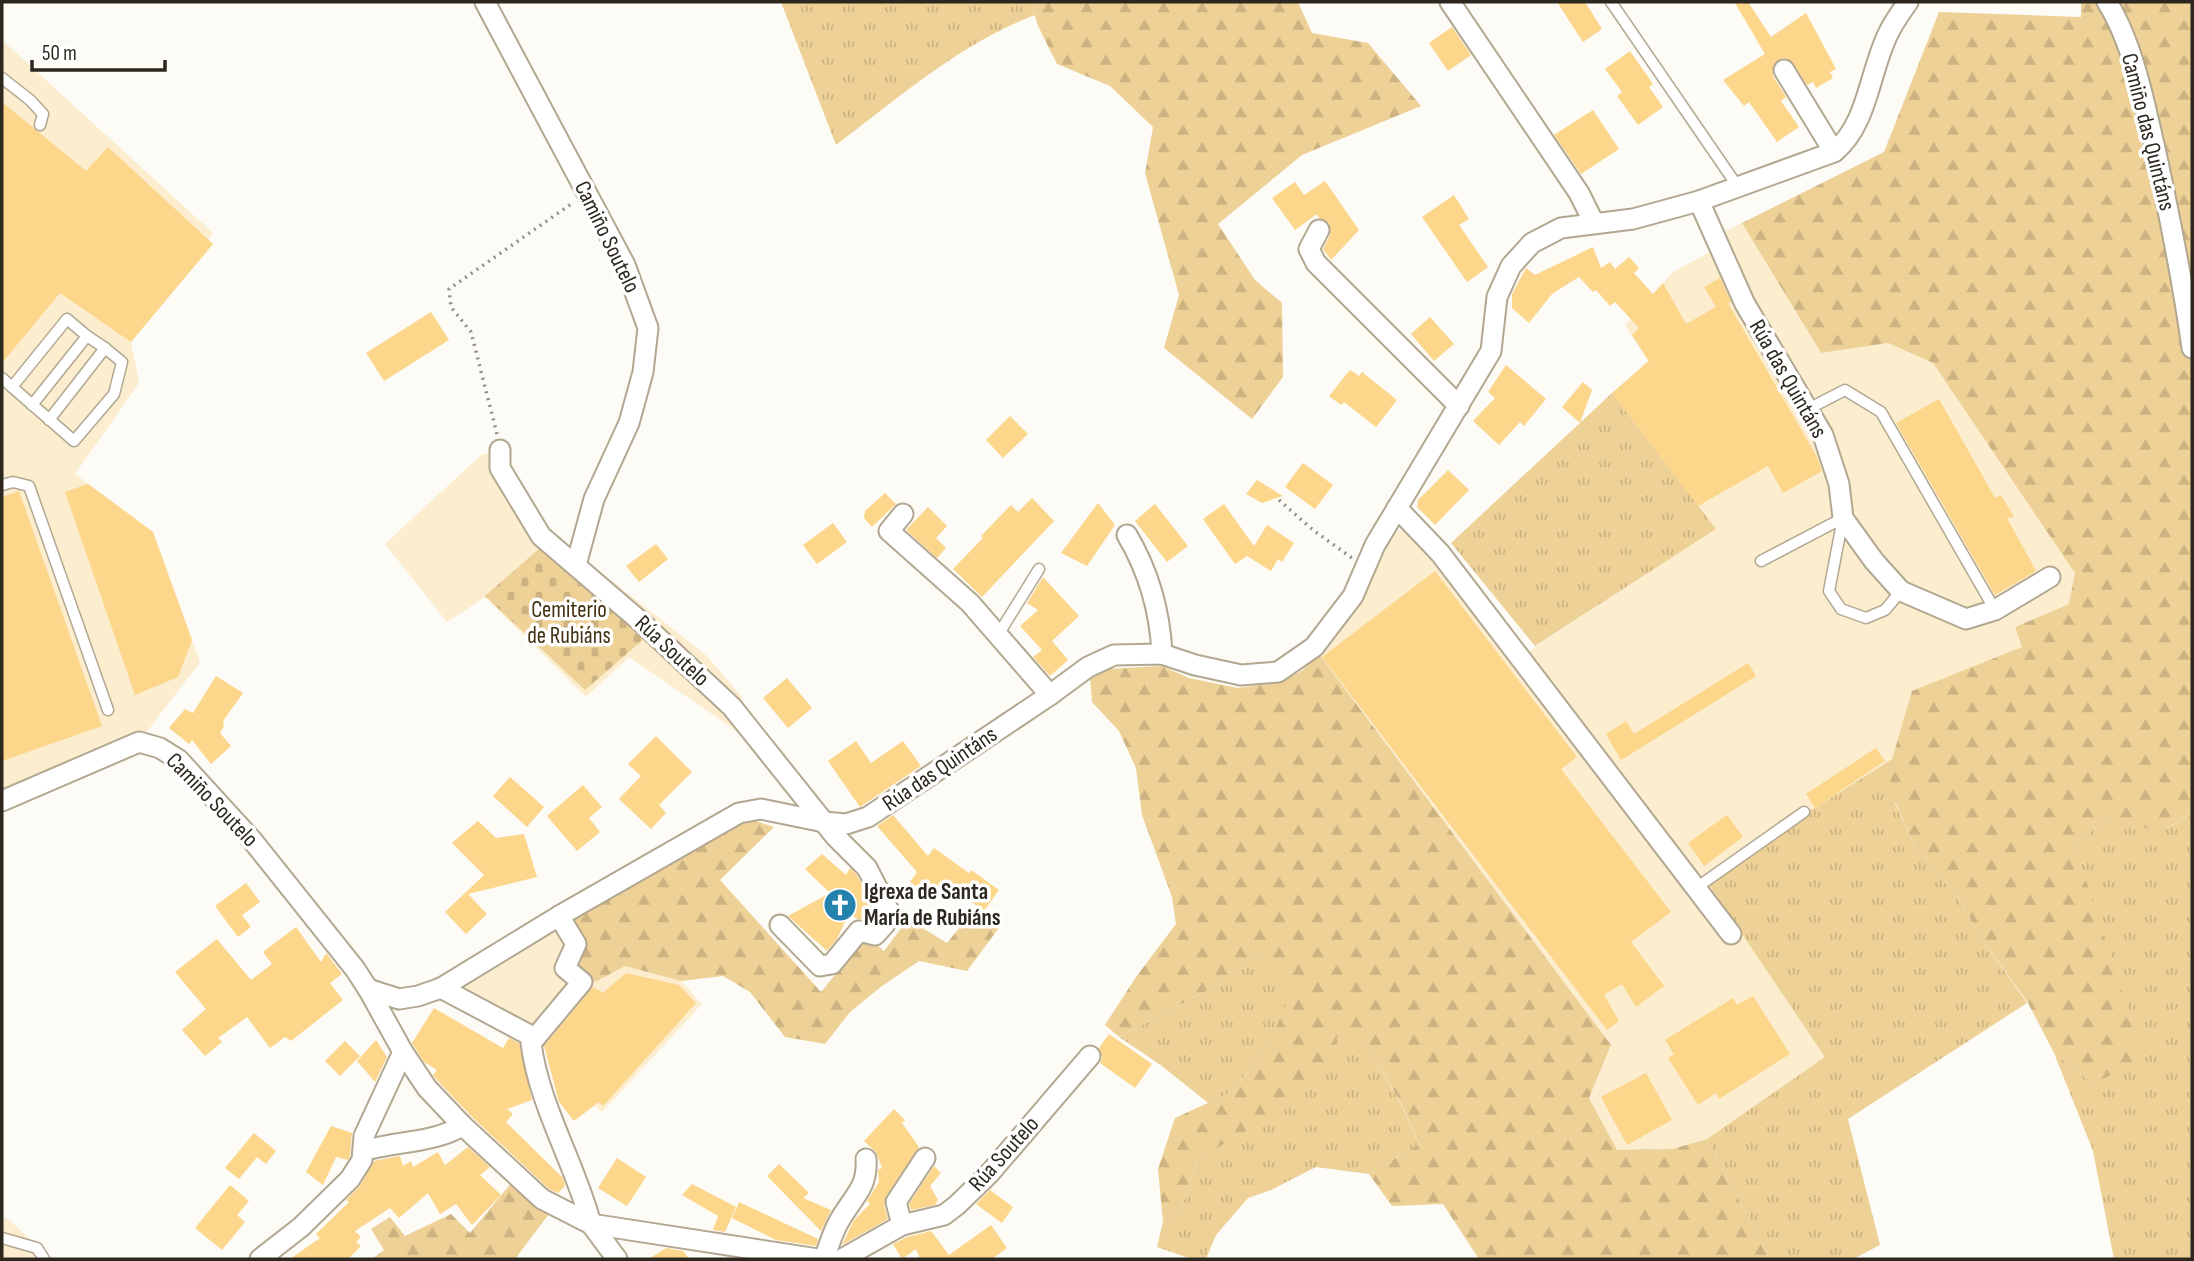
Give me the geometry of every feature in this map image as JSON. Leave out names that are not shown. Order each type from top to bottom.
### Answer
[{"type":"street","name":"Camiño Soutelo","points":[[485,2],[625,265],[648,328],[643,372],[629,423],[594,499],[576,565]]},
{"type":"street","points":[[1450,2],[1579,193],[1594,223]]},
{"type":"street","name":"Rúa das Quintáns","points":[[824,822],[846,824],[868,817],[1088,667],[1114,655],[1162,654],[1195,665],[1241,675],[1278,672],[1314,647],[1353,596],[1374,545],[1491,351],[1497,298],[1511,266],[1532,243],[1561,228],[1633,219],[1699,201],[1833,152],[1843,145],[1856,125],[1888,35],[1908,2]]},
{"type":"street","name":"Camiño das Quintáns","points":[[2107,2],[2115,15],[2143,92],[2182,272],[2192,348]]},
{"type":"street","points":[[1784,70],[1833,152]]},
{"type":"street","name":"Rúa das Quintáns","points":[[1699,201],[1745,303],[1823,435],[1839,484],[1843,518],[1874,561],[1901,591],[1966,620],[1995,610],[2050,578]]},
{"type":"street","points":[[1319,230],[1309,249],[1316,263],[1459,406]]},
{"type":"street","name":"Rúa Soutelo","points":[[500,450],[500,468],[541,536],[732,707],[824,822],[867,868],[889,911],[886,924],[875,935],[859,931],[832,964],[820,966],[780,925]]},
{"type":"street","points":[[1397,508],[1440,553],[1731,934]]},
{"type":"street","points":[[903,514],[889,531],[970,603],[1050,695]]},
{"type":"street","points":[[1127,535],[1144,563],[1161,626],[1162,654]]},
{"type":"street","name":"Camiño Soutelo","points":[[2,801],[139,742],[160,747],[179,760],[252,840],[368,989]]},
{"type":"street","points":[[368,989],[399,999],[440,988],[739,813],[761,809],[824,822]]},
{"type":"street","points":[[559,916],[576,944],[565,968],[582,982],[531,1043],[534,1061],[554,1128],[585,1200],[591,1224],[617,1259]]},
{"type":"street","points":[[440,988],[535,1038]]},
{"type":"street","points":[[368,989],[403,1052],[427,1088],[462,1125],[542,1199],[591,1224],[785,1257],[818,1259]]},
{"type":"street","points":[[260,1259],[301,1227],[350,1179],[362,1160],[364,1136],[403,1052]]},
{"type":"street","name":"Rúa Soutelo","points":[[842,1259],[902,1225],[944,1215],[957,1205],[989,1174],[1090,1056]]},
{"type":"street","points":[[363,1152],[382,1145],[452,1133],[462,1125]]},
{"type":"street","points":[[902,1225],[896,1202],[925,1158]]},
{"type":"street","points":[[824,1259],[840,1219],[855,1200],[867,1174],[866,1159]]},
{"type":"lane","points":[[1611,2],[1738,187]]},
{"type":"lane","points":[[2,78],[43,114],[40,125]]},
{"type":"lane","points":[[2,378],[12,387],[32,405],[49,420],[74,441],[114,394],[122,362],[67,319],[12,387]]},
{"type":"lane","points":[[32,405],[87,336]]},
{"type":"lane","points":[[49,420],[104,348]]},
{"type":"lane","points":[[1808,410],[1845,390],[1881,412],[1995,610]]},
{"type":"lane","points":[[2,485],[13,482],[29,486],[108,710]]},
{"type":"lane","points":[[1761,561],[1843,518]]},
{"type":"lane","points":[[1843,518],[1829,591],[1841,609],[1866,618],[1885,610],[1901,591]]},
{"type":"lane","points":[[998,636],[1039,569]]},
{"type":"lane","points":[[1696,888],[1804,812]]},
{"type":"lane","points":[[2,1238],[37,1248],[44,1259]]},
{"type":"path","points":[[500,450],[471,332],[451,307],[449,289],[586,194]]},
{"type":"path","points":[[1279,500],[1337,550],[1366,565]]},
{"type":"shaded area","points":[[2,40],[213,233],[131,341],[139,383],[75,474],[153,532],[200,662],[139,742],[2,798]]},
{"type":"shaded area","points":[[1742,223],[1821,353],[1888,343],[1933,363],[2076,573],[2069,604],[2015,627],[2022,647],[1912,692],[1892,759],[1815,808],[1804,812],[1707,882],[1826,1057],[1707,1139],[1672,1149],[1617,1151],[1589,1098],[1611,1045],[1319,654],[1361,599],[1390,534],[1401,530],[1412,534],[1433,558],[1512,662],[1715,529],[1612,393],[1648,361],[1625,325],[1673,272],[1708,253],[1725,231]]},
{"type":"shaded area","points":[[500,450],[519,500],[576,565],[594,567],[706,655],[743,698],[733,707],[774,757],[629,657],[586,697],[485,597],[447,622],[385,544],[481,455]]},
{"type":"shaded area","points":[[569,921],[625,966],[681,981],[702,1004],[602,1112],[571,1082],[554,1049],[536,1045],[442,999]]},
{"type":"shaded area","points":[[2,1216],[9,1220],[52,1259],[2,1259]]},
{"type":"green space","points":[[781,2],[1031,2],[1035,15],[956,56],[836,145]]},
{"type":"green space","points":[[1031,2],[1298,2],[1312,33],[1368,43],[1421,106],[1302,155],[1218,224],[1255,280],[1282,303],[1283,377],[1252,419],[1164,348],[1179,295],[1145,173],[1153,127],[1110,86],[1057,64],[1038,26]]},
{"type":"green space","points":[[2081,2],[2192,2],[2192,814],[2159,832],[2110,817],[2074,844],[2145,1061],[2093,1083],[2054,1053],[2028,1003],[1977,932],[1960,900],[1914,845],[1890,790],[1892,759],[1912,691],[2022,647],[2015,627],[2069,604],[2075,573],[1933,363],[1888,343],[1821,353],[1742,223],[1884,152],[1939,12],[2081,17]]},
{"type":"green space","points":[[1612,393],[1716,529],[1535,646],[1451,543]]},
{"type":"green space","name":"Cemiterio de Rubiáns","points":[[540,548],[644,639],[585,690],[485,596]]},
{"type":"green space","points":[[1319,654],[1611,1045],[1589,1098],[1617,1150],[1672,1149],[1707,1139],[1770,1259],[1479,1259],[1443,1204],[1392,1206],[1369,1174],[1419,1144],[1404,1109],[1373,1054],[1343,1024],[1322,1072],[1273,1115],[1197,1160],[1181,1210],[1163,1222],[1158,1169],[1175,1118],[1232,1092],[1270,1042],[1294,985],[1259,951],[1208,990],[1119,1037],[1105,1025],[1136,977],[1176,924],[1172,897],[1142,815],[1136,768],[1119,731],[1092,702],[1090,676],[1106,669],[1162,666],[1189,678],[1238,688],[1281,682],[1303,670]]},
{"type":"green space","points":[[1892,759],[1895,803],[1914,845],[1960,900],[1977,932],[2027,1003],[1848,1119],[1880,1245],[1853,1259],[1770,1259],[1707,1139],[1825,1057],[1707,882],[1804,812],[1815,808]]},
{"type":"green space","points":[[2192,814],[2192,1259],[2114,1259],[2093,1151],[2054,1053],[2093,1083],[2098,921],[2074,844],[2110,817],[2167,828]]},
{"type":"green space","points":[[739,816],[774,827],[720,880],[821,992],[867,936],[884,951],[908,919],[947,943],[972,912],[1001,925],[967,971],[919,961],[850,1012],[825,1044],[785,1037],[750,992],[723,976],[681,981],[625,966],[595,982],[572,967],[569,921]]},
{"type":"green space","points":[[1259,951],[1295,985],[1270,1042],[1232,1092],[1208,1103],[1162,1066],[1119,1037],[1208,990]]},
{"type":"green space","points":[[1343,1023],[1373,1054],[1404,1110],[1419,1144],[1369,1174],[1316,1167],[1271,1190],[1248,1198],[1216,1235],[1206,1259],[1192,1259],[1157,1247],[1163,1222],[1181,1210],[1197,1160],[1229,1140]]},
{"type":"green space","points":[[512,1182],[552,1210],[515,1259],[372,1259],[384,1250],[371,1229],[390,1217],[405,1236],[451,1214],[470,1233]]},
{"type":"building","points":[[1557,2],[1585,2],[1602,29],[1583,42]]},
{"type":"building","points":[[1748,2],[1771,37],[1806,13],[1836,69],[1830,72],[1833,78],[1816,88],[1813,82],[1807,85],[1790,60],[1783,58],[1774,64],[1773,76],[1786,97],[1781,101],[1799,127],[1777,142],[1749,102],[1744,106],[1723,80],[1765,54],[1735,3]]},
{"type":"building","points":[[1452,27],[1471,55],[1448,71],[1429,43]]},
{"type":"building","points":[[1630,51],[1653,84],[1649,87],[1663,107],[1638,125],[1617,96],[1622,92],[1605,69]]},
{"type":"building","points":[[2,102],[86,171],[108,147],[213,244],[131,342],[60,293],[2,363]]},
{"type":"building","points":[[1593,110],[1619,149],[1581,174],[1554,135]]},
{"type":"building","points":[[1325,181],[1359,230],[1331,260],[1323,249],[1330,235],[1329,223],[1317,214],[1295,230],[1272,198],[1295,182],[1304,195]]},
{"type":"building","points":[[1454,195],[1469,219],[1459,225],[1488,267],[1467,282],[1422,217]]},
{"type":"building","points":[[1593,247],[1601,268],[1610,262],[1615,269],[1629,257],[1639,268],[1634,273],[1653,294],[1663,283],[1686,324],[1716,307],[1704,287],[1720,278],[1731,302],[1728,303],[1817,457],[1822,471],[1783,493],[1768,466],[1698,506],[1612,393],[1649,361],[1632,335],[1639,328],[1615,302],[1610,306],[1596,290],[1593,292],[1579,277],[1552,294],[1529,323],[1512,308],[1512,294],[1526,268],[1535,275]]},
{"type":"building","points":[[431,312],[449,340],[384,381],[366,353]]},
{"type":"building","points":[[1430,317],[1454,344],[1434,361],[1411,334]]},
{"type":"building","points":[[1506,365],[1546,399],[1524,426],[1520,422],[1499,445],[1473,421],[1495,398],[1488,392]]},
{"type":"building","points":[[1350,370],[1359,376],[1362,372],[1397,400],[1376,427],[1344,402],[1341,405],[1329,396]]},
{"type":"building","points":[[1583,382],[1592,390],[1580,423],[1562,407]]},
{"type":"building","points":[[1939,399],[1995,498],[2001,495],[2014,517],[2007,518],[2036,571],[1995,595],[1896,423]]},
{"type":"building","points":[[1010,416],[1028,434],[1003,458],[986,440]]},
{"type":"building","points":[[1303,463],[1333,485],[1315,509],[1285,487]]},
{"type":"building","points":[[1448,470],[1469,490],[1435,525],[1417,507],[1418,500]]},
{"type":"building","points":[[1257,480],[1283,496],[1262,503],[1246,494]]},
{"type":"building","points":[[88,484],[153,532],[192,640],[178,677],[135,695],[65,492]]},
{"type":"building","points":[[19,491],[102,726],[2,761],[2,497]]},
{"type":"building","points":[[885,493],[896,504],[872,527],[864,518],[865,511]]},
{"type":"building","points":[[1032,498],[1054,521],[982,597],[953,569],[1011,505],[1018,512]]},
{"type":"building","points":[[1098,503],[1115,525],[1087,566],[1061,553]]},
{"type":"building","points":[[1155,504],[1188,546],[1167,562],[1135,521]]},
{"type":"building","points":[[1224,504],[1254,546],[1267,525],[1294,543],[1282,562],[1278,559],[1271,571],[1247,556],[1235,564],[1203,519]]},
{"type":"building","points":[[928,507],[947,526],[936,538],[946,548],[937,558],[906,530]]},
{"type":"building","points":[[833,523],[847,542],[817,564],[803,545]]},
{"type":"building","points":[[656,544],[668,559],[639,582],[626,566]]},
{"type":"building","points":[[1435,571],[1577,757],[1561,769],[1671,912],[1631,942],[1664,986],[1636,1007],[1622,984],[1604,995],[1619,1021],[1607,1030],[1322,657]]},
{"type":"building","points":[[1043,577],[1079,616],[1052,641],[1068,660],[1050,676],[1033,657],[1042,650],[1020,626],[1038,610],[1027,603]]},
{"type":"building","points":[[1748,663],[1756,676],[1621,760],[1606,734],[1626,721],[1634,734]]},
{"type":"building","points":[[216,676],[243,693],[223,721],[224,726],[220,733],[231,746],[211,764],[192,740],[189,744],[169,728],[185,709],[193,713]]},
{"type":"building","points":[[787,678],[812,708],[788,728],[763,698]]},
{"type":"building","points":[[656,736],[692,772],[659,805],[666,813],[651,829],[619,799],[641,776],[628,764]]},
{"type":"building","points":[[856,741],[871,763],[903,741],[921,766],[860,807],[828,761]]},
{"type":"building","points":[[1876,748],[1885,761],[1815,808],[1806,794]]},
{"type":"building","points":[[510,777],[544,807],[527,827],[493,796]]},
{"type":"building","points":[[583,785],[602,807],[589,818],[600,832],[577,851],[547,816]]},
{"type":"building","points":[[893,815],[928,856],[934,848],[999,890],[984,911],[943,881],[931,897],[910,882],[917,872],[877,826]]},
{"type":"building","points":[[1727,815],[1743,837],[1704,866],[1688,843]]},
{"type":"building","points":[[478,821],[496,838],[524,834],[537,877],[468,894],[487,914],[466,934],[445,912],[484,875],[452,843]]},
{"type":"building","name":"Igrexa de Santa María de Rubiáns","points":[[822,854],[846,875],[850,868],[857,875],[868,896],[866,898],[876,912],[871,921],[857,919],[849,913],[837,939],[827,951],[788,916],[830,893],[805,869]]},
{"type":"building","points":[[246,883],[260,902],[242,915],[251,927],[238,937],[215,906]]},
{"type":"building","points":[[296,927],[321,962],[326,953],[342,974],[330,983],[343,1000],[291,1041],[285,1037],[270,1048],[247,1017],[218,1038],[222,1042],[205,1056],[182,1030],[206,1009],[175,972],[217,939],[251,980],[272,964],[263,952]]},
{"type":"building","points":[[626,973],[679,985],[696,1003],[603,1106],[599,1102],[574,1121],[559,1102],[544,1046],[593,987],[603,993]]},
{"type":"building","points":[[1753,996],[1790,1054],[1719,1099],[1716,1093],[1698,1105],[1668,1058],[1674,1054],[1665,1040],[1733,998],[1737,1005]]},
{"type":"building","points":[[434,1008],[503,1048],[509,1038],[519,1043],[532,1100],[507,1109],[513,1114],[506,1122],[563,1178],[565,1186],[558,1193],[549,1189],[471,1116],[433,1075],[437,1070],[424,1062],[412,1043]]},
{"type":"building","points":[[1109,1034],[1152,1064],[1135,1088],[1100,1063],[1102,1058],[1099,1048]]},
{"type":"building","points":[[376,1040],[387,1057],[375,1082],[357,1061]]},
{"type":"building","points":[[345,1041],[360,1056],[340,1076],[325,1061]]},
{"type":"building","points":[[1646,1073],[1672,1120],[1627,1145],[1601,1097]]},
{"type":"building","points":[[894,1109],[905,1120],[902,1123],[919,1147],[886,1196],[884,1205],[888,1219],[842,1245],[854,1220],[870,1204],[867,1201],[879,1182],[878,1170],[882,1168],[876,1152],[864,1141]]},
{"type":"building","points":[[331,1126],[352,1133],[350,1156],[348,1160],[336,1157],[323,1185],[306,1172]]},
{"type":"building","points":[[254,1133],[276,1151],[266,1164],[257,1157],[239,1179],[225,1168]]},
{"type":"building","points":[[468,1147],[490,1167],[480,1175],[501,1195],[472,1225],[456,1204],[440,1214],[428,1193],[399,1218],[390,1208],[355,1231],[361,1237],[356,1242],[361,1246],[348,1259],[290,1259],[320,1238],[316,1234],[349,1202],[346,1200],[360,1186],[374,1161],[400,1156],[403,1166],[411,1161],[413,1167],[438,1152],[445,1165]]},
{"type":"building","points":[[617,1158],[646,1177],[627,1206],[598,1188]]},
{"type":"building","points":[[779,1164],[809,1193],[803,1198],[831,1210],[821,1231],[767,1176]]},
{"type":"building","points":[[934,1166],[941,1173],[930,1186],[938,1200],[935,1205],[911,1210],[909,1204]]},
{"type":"building","points":[[692,1184],[736,1207],[725,1232],[713,1230],[718,1216],[682,1195]]},
{"type":"building","points":[[230,1185],[249,1201],[237,1215],[245,1222],[222,1250],[195,1228]]},
{"type":"building","points":[[990,1190],[1013,1207],[1002,1223],[976,1204]]},
{"type":"building","points":[[739,1202],[818,1239],[816,1246],[776,1240],[732,1218]]},
{"type":"building","points":[[991,1225],[1007,1248],[992,1259],[920,1259],[916,1249],[902,1259],[893,1244],[931,1231],[949,1255]]},
{"type":"building","points":[[666,1248],[683,1251],[689,1259],[649,1259]]},
{"type":"place","name":"Igrexa de Santa María de Rubiáns","points":[[840,905]]}]
